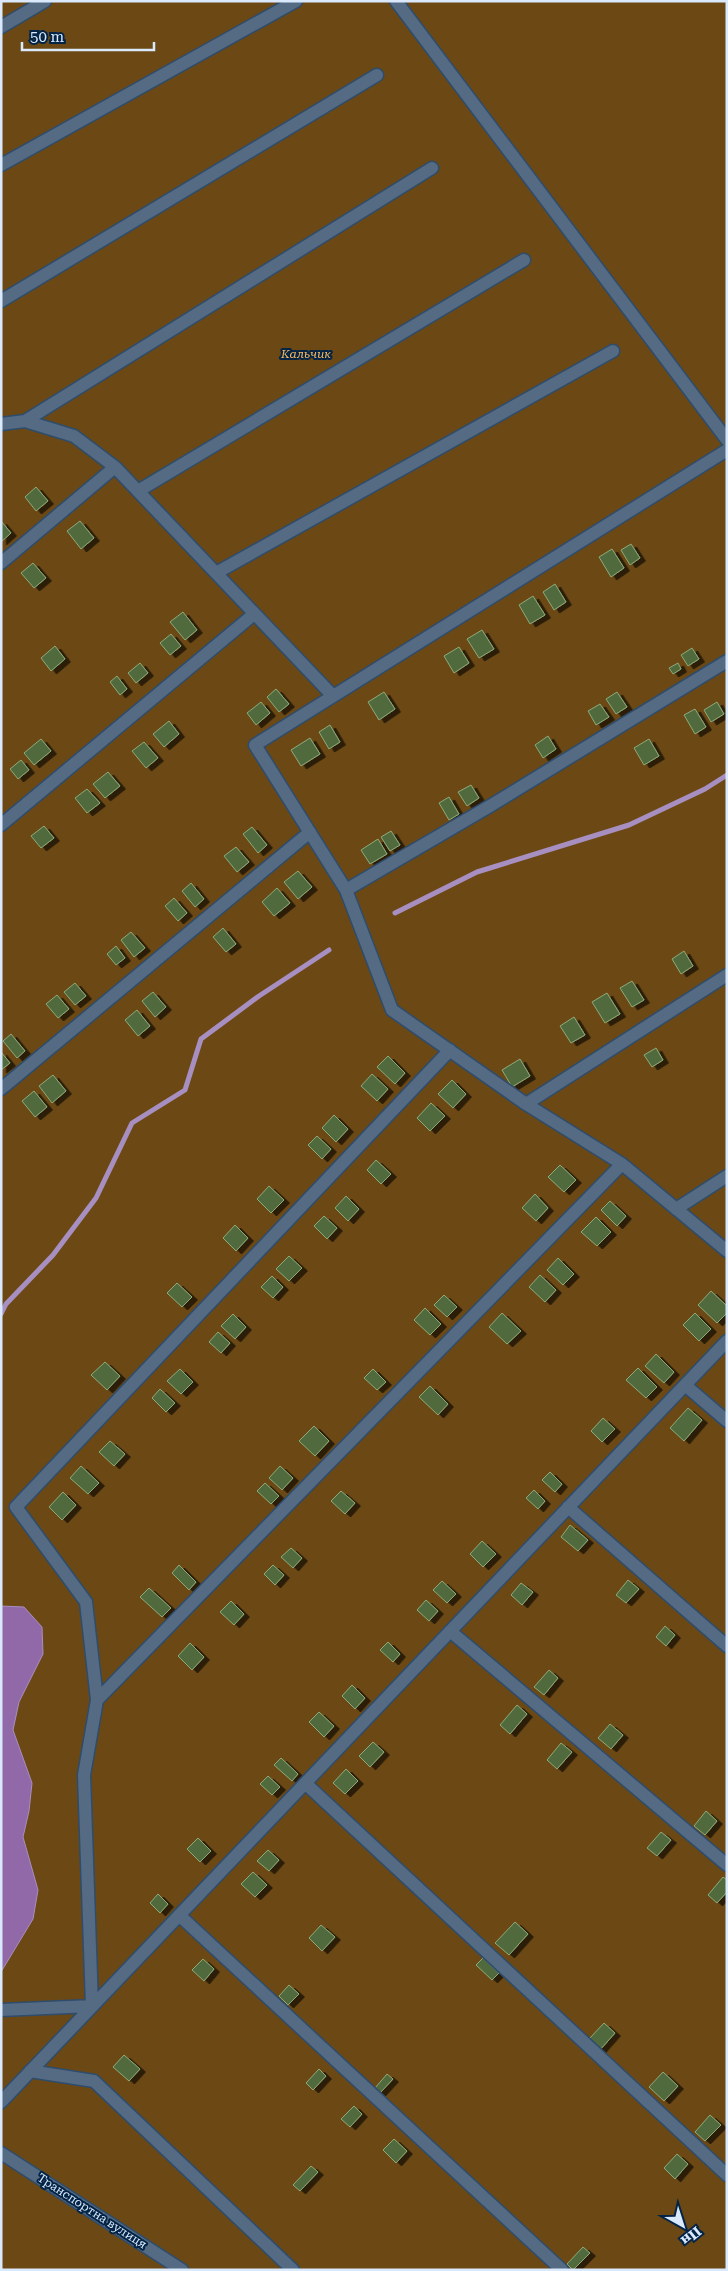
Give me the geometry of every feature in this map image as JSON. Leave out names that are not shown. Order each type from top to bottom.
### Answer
[{"type":"street","points":[[1,27],[45,1]]},
{"type":"street","points":[[1,165],[296,1]]},
{"type":"street","points":[[396,1],[727,440]]},
{"type":"street","points":[[1,301],[377,75]]},
{"type":"street","points":[[25,421],[432,168]]},
{"type":"street","points":[[138,491],[524,260]]},
{"type":"street","points":[[216,573],[613,351]]},
{"type":"street","points":[[1,424],[25,421],[74,436],[115,467],[332,696]]},
{"type":"street","points":[[727,450],[255,745],[346,890],[392,1010],[526,1104],[622,1164],[727,1251]]},
{"type":"street","points":[[1,563],[115,467]]},
{"type":"street","points":[[1,825],[254,614]]},
{"type":"street","points":[[346,890],[490,806],[727,661]]},
{"type":"street","points":[[1,1089],[310,832]]},
{"type":"street","points":[[526,1104],[727,976]]},
{"type":"street","points":[[92,2006],[84,1775],[97,1700],[86,1602],[16,1507],[450,1050]]},
{"type":"street","points":[[97,1700],[622,1164]]},
{"type":"street","points":[[676,1209],[727,1176]]},
{"type":"street","points":[[1,2102],[727,1341]]},
{"type":"street","points":[[685,1385],[727,1421]]},
{"type":"street","points":[[568,1507],[727,1646]]},
{"type":"street","points":[[450,1632],[727,1865]]},
{"type":"street","points":[[305,1783],[727,2175]]},
{"type":"street","points":[[179,1915],[562,2270]]},
{"type":"street","points":[[1,2010],[92,2006]]},
{"type":"street","points":[[30,2071],[94,2081],[293,2270]]},
{"type":"street","name":"Транспортна вулиця","points":[[1,2153],[182,2270]]},
{"type":"green space","name":"Кальчик","points":[[1,1],[727,1],[727,2270],[1,2270]]},
{"type":"shaded area","points":[[1,1606],[24,1607],[42,1627],[43,1654],[19,1702],[13,1730],[32,1783],[29,1811],[23,1837],[38,1890],[33,1919],[1,1972]]},
{"type":"building","points":[[36,487],[48,501],[36,511],[25,497]]},
{"type":"building","points":[[1,521],[11,533],[1,542]]},
{"type":"building","points":[[80,521],[94,538],[81,549],[67,531]]},
{"type":"building","points":[[631,544],[640,558],[630,565],[621,550]]},
{"type":"building","points":[[612,549],[624,568],[611,577],[599,557]]},
{"type":"building","points":[[33,563],[46,578],[34,588],[21,573]]},
{"type":"building","points":[[555,584],[566,602],[554,610],[543,592]]},
{"type":"building","points":[[533,596],[545,615],[530,624],[519,605]]},
{"type":"building","points":[[183,612],[197,630],[185,640],[170,622]]},
{"type":"building","points":[[482,630],[494,649],[479,658],[467,639]]},
{"type":"building","points":[[171,634],[181,646],[170,655],[160,643]]},
{"type":"building","points":[[55,646],[65,659],[51,671],[41,658]]},
{"type":"building","points":[[459,647],[469,663],[454,673],[444,656]]},
{"type":"building","points":[[692,648],[699,659],[688,666],[681,655]]},
{"type":"building","points":[[140,663],[148,673],[136,683],[128,673]]},
{"type":"building","points":[[678,663],[681,669],[673,674],[669,668]]},
{"type":"building","points":[[117,676],[127,689],[120,695],[110,682]]},
{"type":"building","points":[[276,689],[289,704],[279,712],[267,697]]},
{"type":"building","points":[[384,692],[395,709],[379,720],[368,702]]},
{"type":"building","points":[[617,692],[627,707],[616,714],[606,699]]},
{"type":"building","points":[[261,702],[270,713],[256,725],[247,713]]},
{"type":"building","points":[[717,702],[724,714],[711,722],[704,710]]},
{"type":"building","points":[[600,704],[609,717],[596,725],[588,711]]},
{"type":"building","points":[[695,709],[706,727],[695,734],[684,715]]},
{"type":"building","points":[[169,721],[179,734],[164,747],[153,734]]},
{"type":"building","points":[[330,725],[340,742],[329,749],[319,732]]},
{"type":"building","points":[[548,736],[556,749],[543,758],[535,745]]},
{"type":"building","points":[[310,738],[320,754],[301,766],[291,750]]},
{"type":"building","points":[[41,739],[51,751],[34,765],[24,753]]},
{"type":"building","points":[[649,739],[659,756],[644,765],[634,748]]},
{"type":"building","points":[[144,742],[158,758],[146,768],[132,751]]},
{"type":"building","points":[[21,760],[29,770],[18,779],[10,769]]},
{"type":"building","points":[[108,772],[120,786],[105,798],[93,784]]},
{"type":"building","points":[[471,785],[479,798],[467,806],[458,792]]},
{"type":"building","points":[[87,789],[100,803],[87,813],[75,798]]},
{"type":"building","points":[[449,797],[459,814],[449,820],[439,803]]},
{"type":"building","points":[[44,826],[54,838],[41,848],[31,836]]},
{"type":"building","points":[[252,827],[267,845],[258,853],[243,834]]},
{"type":"building","points":[[391,831],[400,845],[390,851],[381,837]]},
{"type":"building","points":[[378,839],[387,854],[370,864],[361,850]]},
{"type":"building","points":[[236,847],[249,862],[237,872],[224,856]]},
{"type":"building","points":[[298,871],[312,887],[298,899],[284,882]]},
{"type":"building","points":[[191,883],[204,899],[195,907],[182,891]]},
{"type":"building","points":[[277,888],[290,903],[274,916],[262,902]]},
{"type":"building","points":[[174,898],[187,913],[178,921],[165,906]]},
{"type":"building","points":[[223,928],[236,944],[226,952],[213,937]]},
{"type":"building","points":[[131,932],[145,948],[134,957],[121,940]]},
{"type":"building","points":[[116,946],[125,958],[116,965],[107,954]]},
{"type":"building","points":[[684,951],[693,966],[681,974],[672,959]]},
{"type":"building","points":[[632,981],[644,1000],[632,1007],[620,988]]},
{"type":"building","points":[[75,983],[86,996],[75,1005],[64,992]]},
{"type":"building","points":[[153,992],[166,1007],[155,1017],[142,1001]]},
{"type":"building","points":[[607,993],[620,1014],[605,1023],[592,1002]]},
{"type":"building","points":[[57,995],[69,1009],[58,1018],[46,1004]]},
{"type":"building","points":[[137,1010],[150,1026],[138,1036],[125,1020]]},
{"type":"building","points":[[574,1017],[585,1035],[571,1043],[560,1026]]},
{"type":"building","points":[[11,1034],[25,1051],[17,1058],[3,1041]]},
{"type":"building","points":[[656,1048],[663,1060],[652,1067],[644,1055]]},
{"type":"building","points":[[1,1052],[10,1063],[1,1070]]},
{"type":"building","points":[[388,1056],[405,1073],[395,1084],[377,1067]]},
{"type":"building","points":[[520,1059],[530,1076],[512,1087],[502,1070]]},
{"type":"building","points":[[372,1074],[388,1089],[377,1101],[361,1086]]},
{"type":"building","points":[[53,1075],[66,1091],[52,1103],[39,1086]]},
{"type":"building","points":[[452,1080],[466,1094],[453,1108],[438,1094]]},
{"type":"building","points":[[34,1091],[47,1107],[35,1117],[22,1101]]},
{"type":"building","points":[[431,1103],[445,1116],[430,1131],[417,1118]]},
{"type":"building","points":[[334,1115],[348,1129],[336,1142],[322,1128]]},
{"type":"building","points":[[317,1136],[331,1149],[322,1159],[308,1145]]},
{"type":"building","points":[[376,1160],[391,1174],[381,1184],[367,1170]]},
{"type":"building","points":[[560,1165],[576,1180],[564,1192],[548,1177]]},
{"type":"building","points":[[269,1186],[284,1200],[271,1213],[257,1199]]},
{"type":"building","points":[[535,1194],[548,1208],[536,1221],[522,1208]]},
{"type":"building","points":[[346,1196],[359,1209],[348,1221],[335,1208]]},
{"type":"building","points":[[610,1201],[626,1216],[617,1226],[601,1210]]},
{"type":"building","points":[[324,1216],[337,1228],[327,1239],[314,1226]]},
{"type":"building","points":[[596,1217],[611,1232],[597,1246],[581,1232]]},
{"type":"building","points":[[235,1225],[248,1238],[236,1251],[223,1238]]},
{"type":"building","points":[[289,1256],[302,1268],[289,1281],[276,1269]]},
{"type":"building","points":[[558,1258],[574,1274],[563,1285],[547,1270]]},
{"type":"building","points":[[540,1275],[556,1290],[545,1302],[529,1287]]},
{"type":"building","points":[[272,1276],[283,1287],[273,1298],[261,1287]]},
{"type":"building","points":[[177,1283],[192,1297],[182,1307],[167,1293]]},
{"type":"building","points":[[711,1291],[727,1306],[727,1313],[717,1323],[698,1305]]},
{"type":"building","points":[[444,1295],[457,1307],[447,1317],[434,1305]]},
{"type":"building","points":[[425,1308],[441,1324],[430,1335],[414,1320]]},
{"type":"building","points":[[502,1313],[521,1331],[507,1344],[489,1327]]},
{"type":"building","points":[[695,1313],[711,1329],[699,1341],[683,1325]]},
{"type":"building","points":[[233,1314],[246,1327],[235,1339],[221,1326]]},
{"type":"building","points":[[218,1332],[230,1343],[221,1353],[209,1342]]},
{"type":"building","points":[[656,1354],[674,1372],[664,1383],[645,1366]]},
{"type":"building","points":[[105,1362],[120,1376],[107,1390],[91,1375]]},
{"type":"building","points":[[638,1368],[657,1387],[646,1398],[626,1380]]},
{"type":"building","points":[[180,1369],[193,1382],[181,1394],[167,1381]]},
{"type":"building","points":[[373,1369],[386,1382],[377,1390],[364,1378]]},
{"type":"building","points":[[430,1386],[448,1404],[438,1415],[419,1397]]},
{"type":"building","points":[[160,1389],[175,1403],[166,1412],[152,1398]]},
{"type":"building","points":[[688,1408],[702,1420],[684,1441],[670,1428]]},
{"type":"building","points":[[603,1418],[615,1429],[602,1442],[591,1431]]},
{"type":"building","points":[[314,1426],[329,1441],[315,1456],[299,1441]]},
{"type":"building","points":[[110,1441],[125,1454],[114,1466],[99,1452]]},
{"type":"building","points":[[81,1466],[99,1483],[88,1494],[70,1478]]},
{"type":"building","points":[[280,1466],[293,1478],[282,1490],[269,1478]]},
{"type":"building","points":[[550,1472],[562,1484],[555,1492],[542,1480]]},
{"type":"building","points":[[265,1483],[279,1496],[271,1504],[257,1491]]},
{"type":"building","points":[[534,1490],[545,1501],[538,1509],[526,1498]]},
{"type":"building","points":[[341,1491],[355,1503],[345,1514],[331,1501]]},
{"type":"building","points":[[63,1492],[76,1505],[62,1520],[49,1507]]},
{"type":"building","points":[[570,1525],[588,1540],[578,1551],[561,1537]]},
{"type":"building","points":[[482,1541],[496,1554],[483,1567],[470,1554]]},
{"type":"building","points":[[291,1548],[302,1558],[293,1568],[281,1557]]},
{"type":"building","points":[[179,1565],[196,1582],[189,1590],[172,1573]]},
{"type":"building","points":[[273,1565],[284,1575],[275,1585],[264,1574]]},
{"type":"building","points":[[628,1580],[639,1589],[626,1603],[616,1595]]},
{"type":"building","points":[[442,1581],[456,1594],[447,1603],[433,1590]]},
{"type":"building","points":[[521,1583],[533,1592],[522,1605],[511,1595]]},
{"type":"building","points":[[149,1588],[171,1608],[162,1617],[140,1597]]},
{"type":"building","points":[[426,1600],[438,1611],[429,1621],[417,1610]]},
{"type":"building","points":[[231,1601],[244,1614],[234,1625],[220,1612]]},
{"type":"building","points":[[665,1626],[675,1635],[666,1646],[656,1637]]},
{"type":"building","points":[[388,1642],[400,1654],[393,1662],[380,1650]]},
{"type":"building","points":[[190,1643],[204,1657],[192,1670],[178,1656]]},
{"type":"building","points":[[549,1670],[558,1678],[544,1695],[534,1687]]},
{"type":"building","points":[[352,1685],[365,1698],[355,1709],[342,1696]]},
{"type":"building","points":[[517,1705],[527,1714],[510,1734],[500,1725]]},
{"type":"building","points":[[319,1712],[334,1726],[324,1737],[309,1722]]},
{"type":"building","points":[[610,1724],[623,1735],[611,1749],[598,1738]]},
{"type":"building","points":[[373,1742],[384,1752],[370,1767],[359,1756]]},
{"type":"building","points":[[561,1743],[572,1752],[557,1769],[547,1760]]},
{"type":"building","points":[[281,1758],[298,1774],[292,1781],[274,1765]]},
{"type":"building","points":[[346,1769],[358,1781],[345,1794],[333,1783]]},
{"type":"building","points":[[268,1776],[280,1787],[272,1795],[260,1784]]},
{"type":"building","points":[[706,1811],[717,1821],[705,1835],[694,1826]]},
{"type":"building","points":[[661,1832],[671,1840],[657,1856],[647,1848]]},
{"type":"building","points":[[198,1838],[211,1851],[200,1862],[187,1849]]},
{"type":"building","points":[[268,1850],[279,1860],[269,1871],[257,1861]]},
{"type":"building","points":[[253,1872],[267,1885],[255,1897],[241,1884]]},
{"type":"building","points":[[723,1877],[727,1880],[727,1892],[717,1903],[708,1895]]},
{"type":"building","points":[[158,1894],[168,1904],[160,1913],[150,1903]]},
{"type":"building","points":[[515,1922],[528,1934],[509,1955],[495,1943]]},
{"type":"building","points":[[321,1925],[335,1937],[322,1951],[309,1938]]},
{"type":"building","points":[[483,1958],[499,1973],[492,1980],[476,1965]]},
{"type":"building","points":[[203,1959],[214,1969],[204,1981],[192,1970]]},
{"type":"building","points":[[289,1985],[299,1994],[288,2005],[279,1996]]},
{"type":"building","points":[[604,2023],[615,2033],[600,2050],[589,2039]]},
{"type":"building","points":[[124,2055],[140,2069],[129,2081],[113,2067]]},
{"type":"building","points":[[319,2069],[326,2076],[313,2090],[306,2083]]},
{"type":"building","points":[[663,2072],[678,2086],[664,2101],[649,2087]]},
{"type":"building","points":[[387,2074],[393,2079],[380,2093],[375,2088]]},
{"type":"building","points":[[354,2106],[362,2114],[350,2127],[341,2119]]},
{"type":"building","points":[[710,2115],[721,2125],[705,2141],[695,2132]]},
{"type":"building","points":[[394,2139],[407,2151],[396,2163],[383,2150]]},
{"type":"building","points":[[677,2154],[688,2164],[675,2179],[664,2168]]},
{"type":"building","points":[[311,2166],[318,2172],[300,2191],[293,2185]]},
{"type":"building","points":[[583,2247],[590,2253],[573,2270],[567,2264]]},
{"type":"waterway","points":[[395,913],[477,872],[629,825],[705,789],[727,775]]},
{"type":"waterway","points":[[1,1314],[6,1304],[53,1255],[96,1198],[132,1123],[185,1090],[201,1039],[259,996],[329,950]]}]
